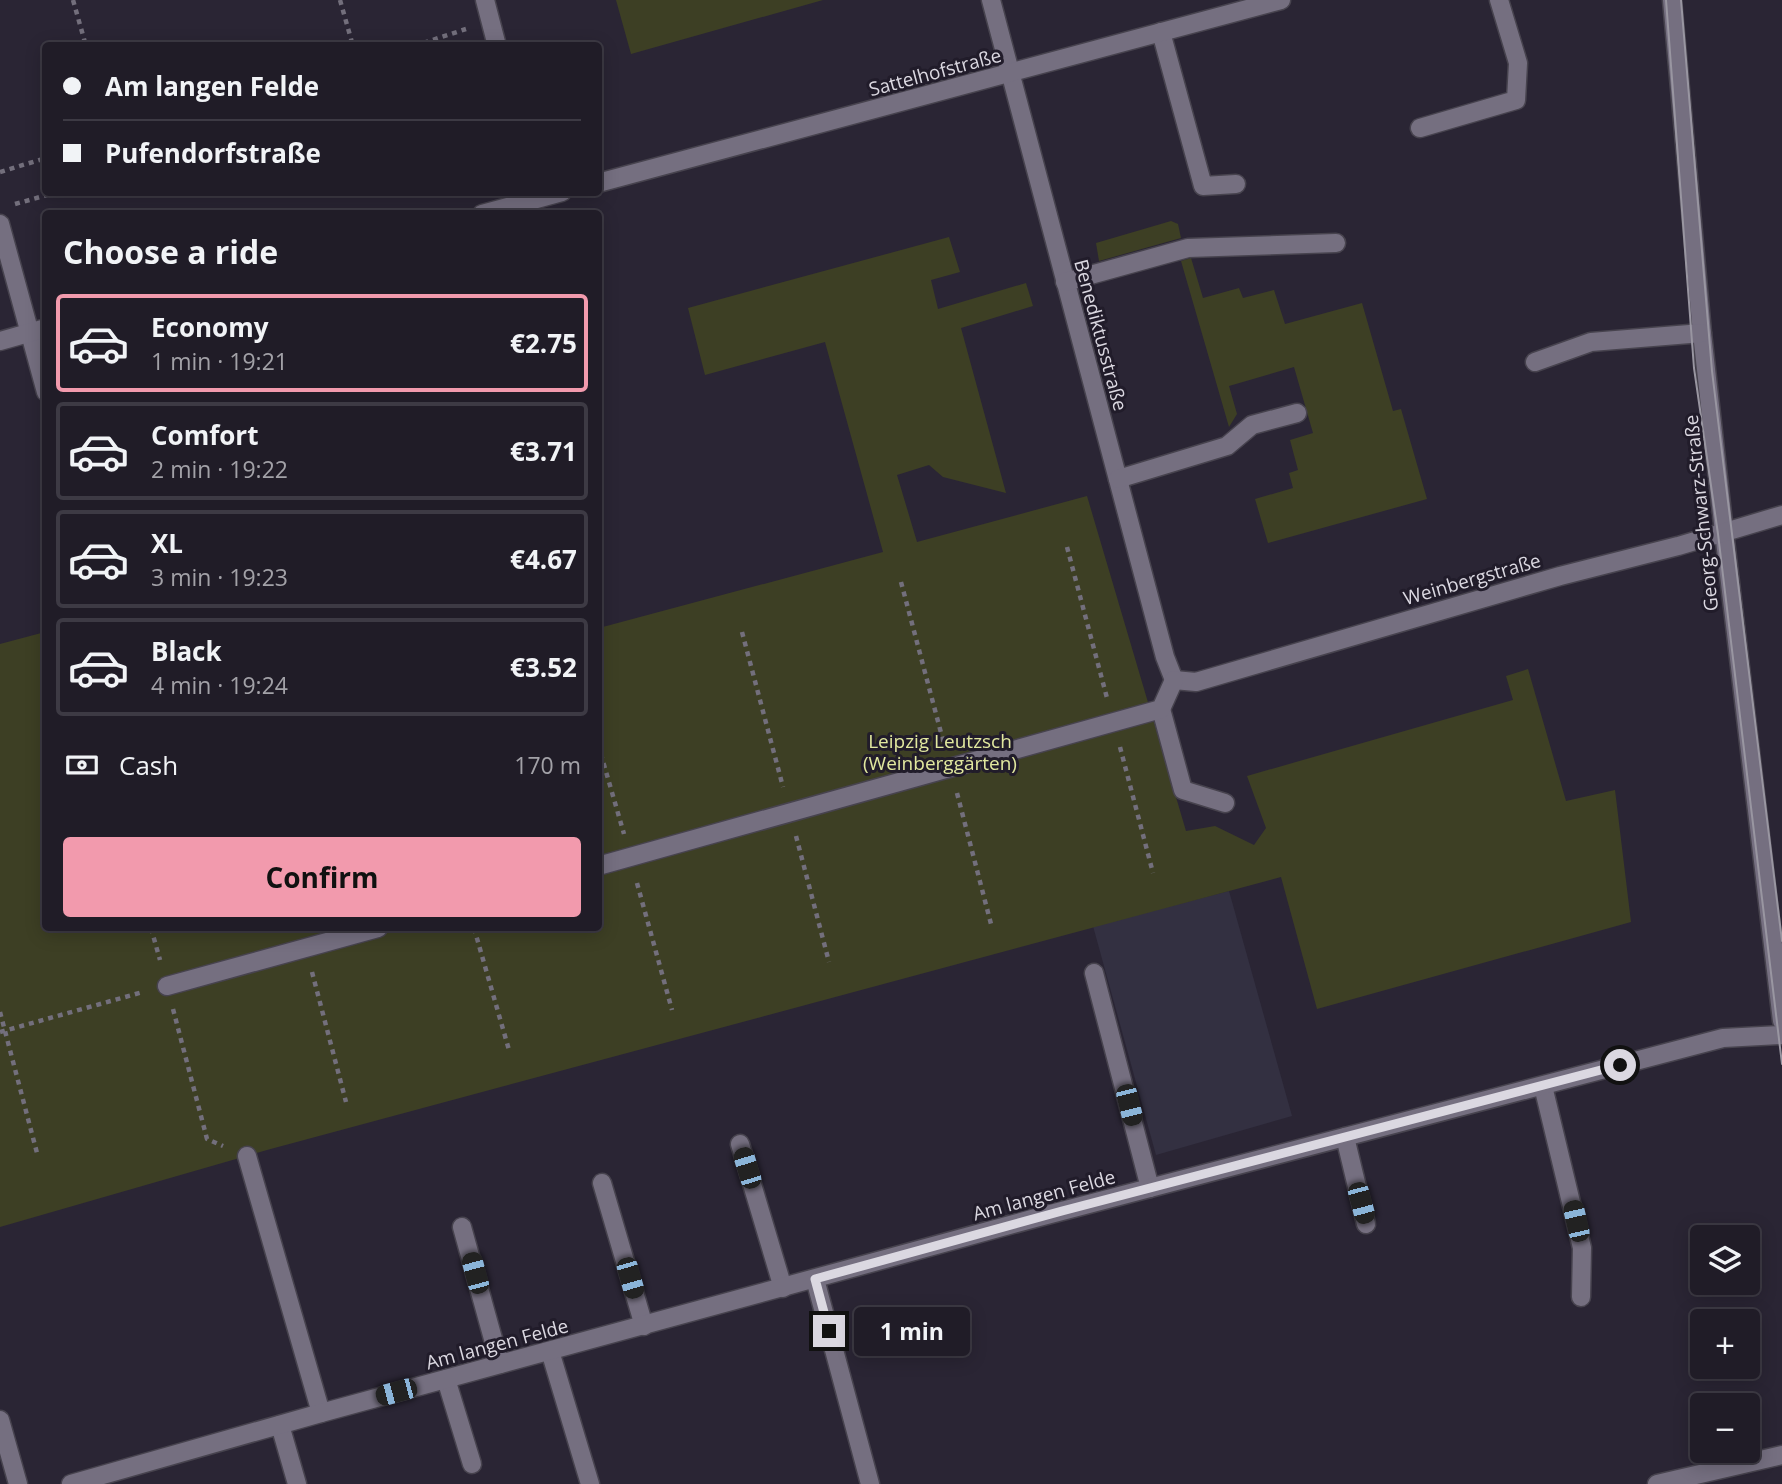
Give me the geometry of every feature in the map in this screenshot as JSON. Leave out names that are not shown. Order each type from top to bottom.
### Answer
[{"type":"street","points":[[485,0],[496,42]]},
{"type":"street","name":"Benediktusstraße","points":[[991,0],[1165,657],[1174,680]]},
{"type":"street","name":"Sattelhofstraße","points":[[602,182],[1281,0]]},
{"type":"street","points":[[1420,128],[1516,100],[1518,63],[1499,0]]},
{"type":"street","name":"Georg-Schwarz-Straße","points":[[1672,0],[1724,532],[1773,870],[1782,1021]]},
{"type":"street","points":[[1161,32],[1203,186],[1236,184]]},
{"type":"street","points":[[501,210],[539,202]]},
{"type":"street","points":[[0,224],[38,330],[42,361]]},
{"type":"street","points":[[1065,282],[1188,248],[1336,243]]},
{"type":"street","points":[[0,341],[38,330]]},
{"type":"street","points":[[1535,362],[1591,342],[1703,333]]},
{"type":"street","points":[[1118,479],[1227,446],[1252,425],[1297,414]]},
{"type":"street","name":"Weinbergstraße","points":[[1174,680],[1196,682],[1560,576],[1678,547],[1782,515]]},
{"type":"street","points":[[1174,680],[1161,709],[1183,790],[1225,803]]},
{"type":"street","points":[[602,865],[1161,709]]},
{"type":"street","points":[[167,986],[367,931]]},
{"type":"street","points":[[1094,973],[1150,1188]]},
{"type":"street","name":"Am langen Felde","points":[[71,1484],[321,1413],[1150,1188],[1723,1038],[1782,1035]]},
{"type":"street","points":[[1543,1086],[1582,1248],[1581,1297]]},
{"type":"street","points":[[1345,1137],[1366,1224]]},
{"type":"street","points":[[740,1144],[783,1288]]},
{"type":"street","points":[[247,1156],[321,1413]]},
{"type":"street","points":[[602,1183],[644,1326]]},
{"type":"street","points":[[462,1227],[500,1364]]},
{"type":"street","points":[[815,1279],[870,1484]]},
{"type":"street","points":[[550,1351],[590,1484]]},
{"type":"street","points":[[446,1379],[472,1464]]},
{"type":"street","points":[[0,1420],[18,1484]]},
{"type":"street","points":[[280,1425],[297,1484]]},
{"type":"street","points":[[1657,1484],[1782,1455]]},
{"type":"path","points":[[73,0],[85,42]]},
{"type":"path","points":[[341,0],[352,42]]},
{"type":"path","points":[[427,42],[491,22]]},
{"type":"path","points":[[0,172],[42,159]]},
{"type":"path","points":[[12,205],[44,196]]},
{"type":"path","points":[[152,931],[207,1139],[247,1156]]},
{"type":"path","points":[[475,931],[509,1049]]},
{"type":"path","points":[[305,948],[346,1102]]},
{"type":"path","points":[[2,1031],[167,986]]},
{"type":"path","points":[[0,1012],[2,1031],[37,1153]]},
{"type":"shaded area","points":[[1229,891],[1292,1116],[1156,1155],[1093,926]]},
{"type":"green space","points":[[616,0],[823,0],[631,54]]},
{"type":"green space","points":[[1171,221],[1178,224],[1181,238],[1099,261],[1096,243]]},
{"type":"green space","name":"Leipzig Leutzsch (Weinberggärten)","points":[[949,237],[960,272],[931,280],[938,309],[1026,283],[1033,306],[961,328],[1006,493],[943,477],[929,465],[897,475],[917,542],[1087,496],[1186,831],[1215,826],[1254,845],[1266,828],[1247,776],[1513,700],[1506,676],[1528,669],[1566,801],[1615,790],[1631,922],[1317,1009],[1281,877],[267,1150],[0,1227],[0,644],[42,633],[42,931],[602,931],[602,627],[883,552],[825,342],[705,375],[688,308]]},
{"type":"green space","points":[[1191,258],[1203,298],[1239,288],[1243,298],[1274,290],[1285,324],[1362,303],[1393,411],[1401,409],[1427,499],[1268,543],[1255,499],[1293,488],[1289,473],[1298,470],[1290,440],[1313,433],[1294,367],[1229,386],[1237,414],[1229,427],[1181,261]]},
{"type":"tram line","points":[[1666,0],[1694,368],[1718,534],[1782,1064]]},
{"type":"tram line","points":[[1681,0],[1712,371],[1782,941]]},
{"type":"route","points":[[829,1331],[815,1279],[1062,1211],[1620,1065]]}]
